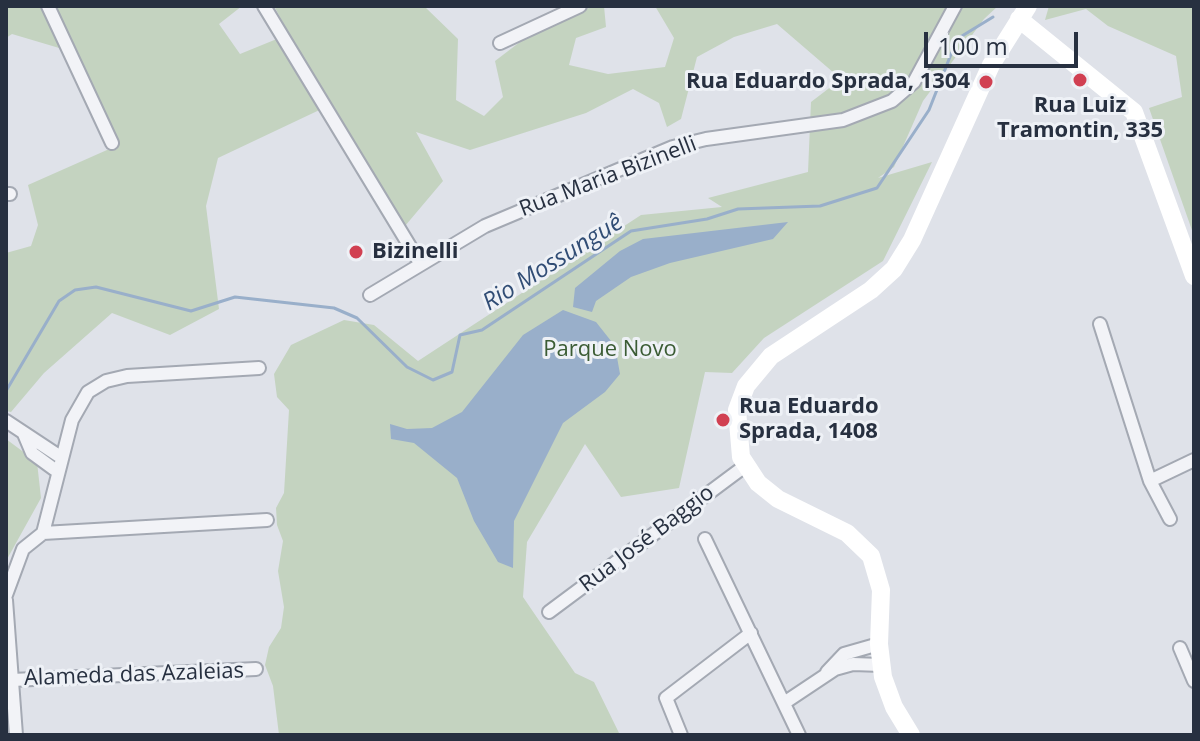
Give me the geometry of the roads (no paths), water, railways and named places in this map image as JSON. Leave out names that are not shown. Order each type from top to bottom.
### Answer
[{"type":"main road","points":[[911,735],[890,700],[881,665],[880,582],[876,564],[865,548],[847,533],[768,492],[745,466],[736,427],[737,410],[746,386],[763,364],[785,345],[871,290],[894,269],[912,240],[991,65],[1024,13],[1134,112],[1194,276]]},
{"type":"street","points":[[48,6],[112,143]]},
{"type":"street","points":[[264,6],[420,263]]},
{"type":"street","points":[[500,43],[580,6]]},
{"type":"street","name":"Rua Maria Bizinelli","points":[[370,295],[485,226],[673,147],[706,139],[843,120],[892,101],[914,82],[955,6]]},
{"type":"street","points":[[1100,324],[1150,481],[1170,519]]},
{"type":"street","points":[[43,533],[80,401],[106,381],[127,376],[259,368]]},
{"type":"street","points":[[6,421],[62,458]]},
{"type":"street","points":[[24,434],[32,453],[58,472]]},
{"type":"street","points":[[1150,481],[1194,460]]},
{"type":"street","name":"Rua José Baggio","points":[[549,612],[745,466]]},
{"type":"street","points":[[16,735],[6,597],[23,549],[43,533],[267,520]]},
{"type":"street","points":[[705,539],[799,735]]},
{"type":"street","points":[[681,735],[666,698],[751,633]]},
{"type":"street","points":[[784,703],[827,672],[844,654],[879,644]]},
{"type":"street","points":[[1180,648],[1194,681]]},
{"type":"street","points":[[827,672],[853,664],[881,665]]},
{"type":"street","name":"Alameda das Azaleias","points":[[12,680],[256,669]]},
{"type":"water","points":[[788,222],[773,239],[670,263],[631,277],[596,301],[592,312],[573,307],[575,288],[620,251],[643,239]]},
{"type":"water","points":[[563,310],[596,322],[615,346],[620,374],[605,392],[563,423],[514,521],[513,568],[498,562],[474,521],[457,478],[414,443],[391,439],[390,424],[407,429],[432,428],[462,412],[523,335]]},
{"type":"waterway","name":"Rio Mossunguê","points":[[6,391],[59,301],[75,290],[96,287],[191,311],[235,297],[334,308],[357,318],[407,367],[433,380],[452,372],[460,335],[482,330],[631,231],[707,219],[738,209],[820,206],[877,188],[929,110],[957,39],[993,17]]},
{"type":"place","name":"Rua Luiz Tramontin, 335","points":[[1080,80]]},
{"type":"place","name":"Rua Eduardo Sprada, 1304","points":[[986,82]]},
{"type":"place","name":"Bizinelli","points":[[356,252]]},
{"type":"place","name":"Rua Eduardo Sprada, 1408","points":[[723,420]]},
{"type":"park label","name":"Parque Novo","points":[[610,350]]}]
